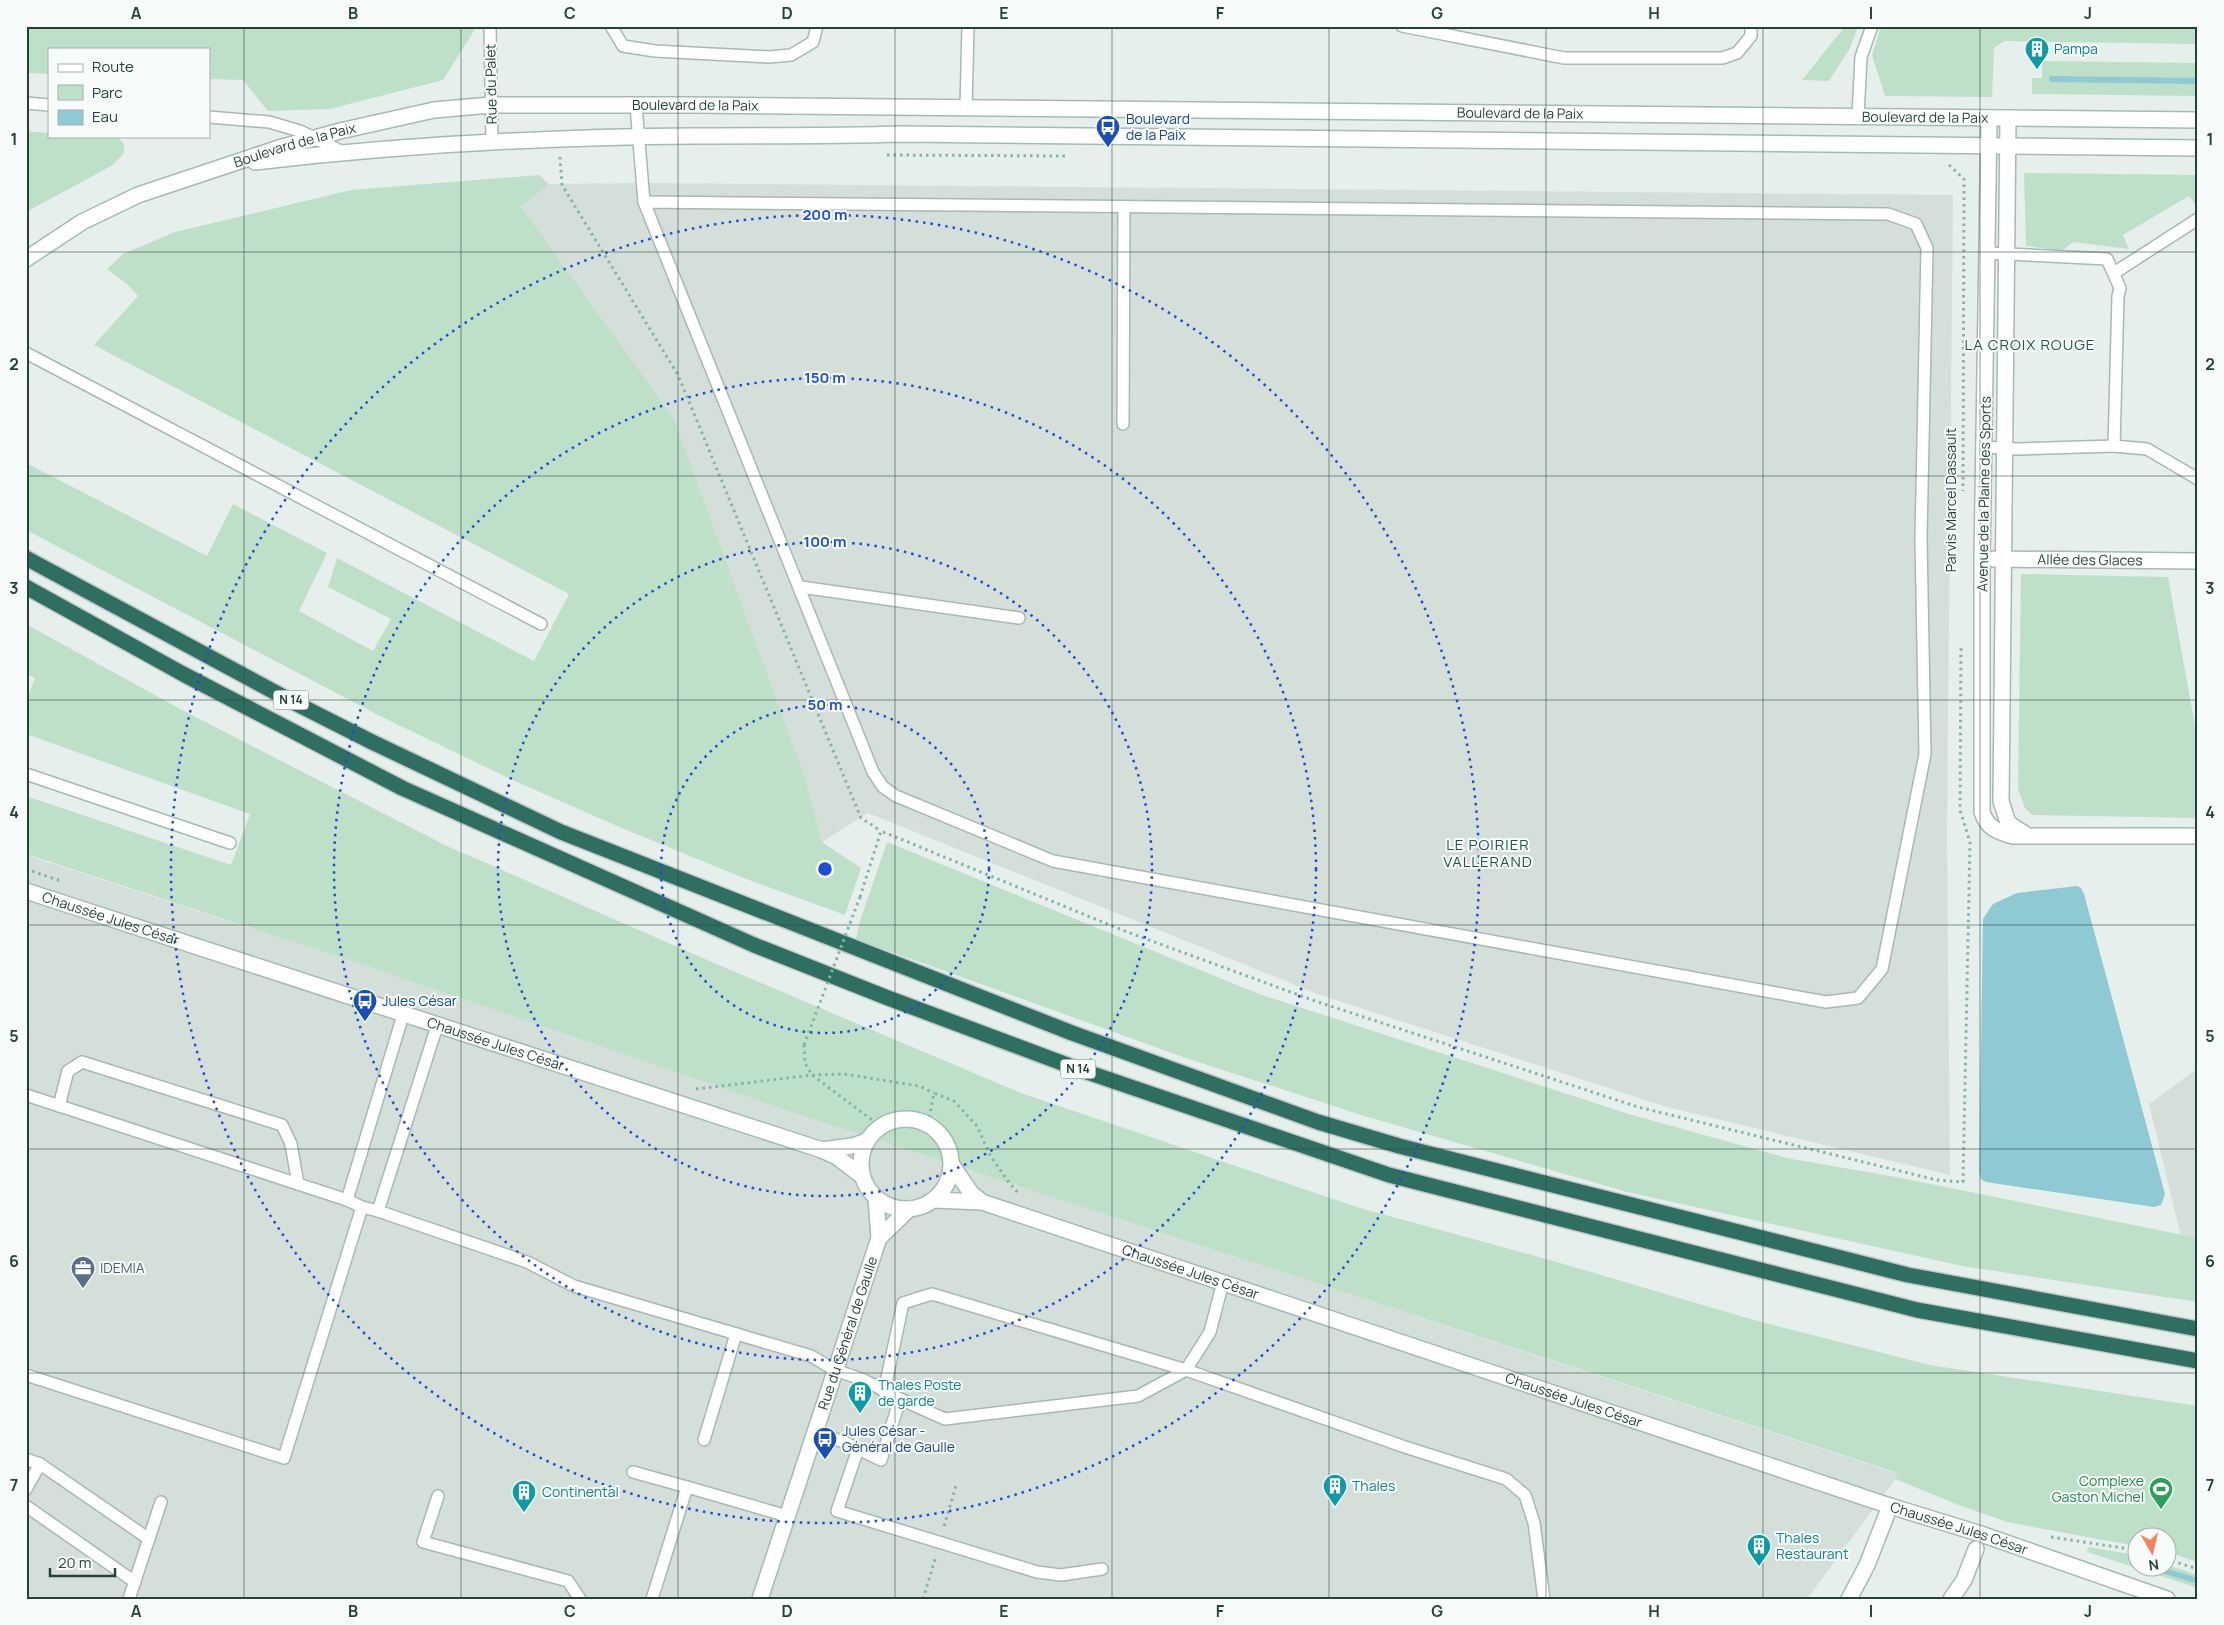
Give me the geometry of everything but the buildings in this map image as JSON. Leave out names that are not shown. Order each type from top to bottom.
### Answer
[{"type":"highway","name":"N 14","points":[[26,558],[304,707],[561,832],[1072,1033],[1318,1122],[1399,1146],[1908,1275],[2198,1329]]},
{"type":"highway","name":"N 14","points":[[26,587],[290,731],[411,792],[754,945],[888,998],[1078,1069],[1311,1150],[1399,1177],[1917,1310],[2198,1361]]},
{"type":"main road","name":"Boulevard de la Paix","points":[[26,259],[82,222],[116,204],[164,185],[314,138],[434,110],[491,106],[966,108],[2198,120]]},
{"type":"main road","name":"Avenue de la Plaine des Sports","points":[[1989,118],[1982,558],[1982,812],[1984,820],[1993,829],[2013,836],[2198,836]]},
{"type":"main road","name":"Avenue de la Plaine des Sports","points":[[2008,118],[2001,801],[2004,817],[2008,824],[2028,836]]},
{"type":"main road","name":"Boulevard de la Paix","points":[[219,168],[345,153],[492,142],[912,134],[2198,148]]},
{"type":"main road","name":"Allée des Glaces","points":[[1982,558],[2198,561]]},
{"type":"main road","name":"Chaussée Jules César","points":[[26,891],[822,1150],[837,1157],[862,1176]]},
{"type":"main road","points":[[908,1118],[928,1124],[935,1128],[950,1149],[952,1166],[947,1185],[934,1200],[918,1208],[891,1207],[876,1198],[868,1188],[862,1176],[862,1152],[867,1141],[880,1126],[893,1120],[908,1118]]},
{"type":"main road","name":"Chaussée Jules César","points":[[822,1150],[852,1146],[867,1141]]},
{"type":"main road","name":"Chaussée Jules César","points":[[952,1166],[971,1193],[982,1202]]},
{"type":"main road","name":"Rue du Général de Gaulle","points":[[760,1599],[879,1238],[876,1198]]},
{"type":"main road","name":"Chaussée Jules César","points":[[934,1200],[982,1202],[1890,1506],[1980,1534],[2167,1599]]},
{"type":"main road","name":"Rue du Général de Gaulle","points":[[879,1238],[909,1209]]},
{"type":"main road","points":[[1849,1599],[1867,1566],[1890,1506]]},
{"type":"main road","points":[[1951,1599],[1964,1580],[1976,1549]]},
{"type":"lane","name":"Rue du Palet","points":[[490,26],[492,142]]},
{"type":"lane","points":[[611,26],[623,46],[655,51],[769,57],[790,55],[813,42],[817,26]]},
{"type":"lane","points":[[966,108],[968,26]]},
{"type":"lane","points":[[1402,26],[1564,58],[1722,58],[1737,53],[1751,36],[1751,26]]},
{"type":"lane","points":[[1858,116],[1861,57],[1872,26]]},
{"type":"lane","points":[[26,103],[48,104]]},
{"type":"lane","points":[[636,106],[644,202],[873,772],[883,787],[896,796],[1053,862],[1826,1002],[1858,998],[1882,969],[1925,754],[1921,538],[1927,248],[1916,224],[1888,214],[644,202]]},
{"type":"lane","points":[[210,118],[269,122],[300,131],[345,153]]},
{"type":"lane","points":[[1123,424],[1124,207]]},
{"type":"lane","points":[[2114,273],[2198,218]]},
{"type":"lane","points":[[1987,253],[2107,259],[2120,288],[2118,296],[2114,446]]},
{"type":"lane","points":[[26,353],[541,624]]},
{"type":"lane","points":[[1984,447],[2114,446],[2147,449],[2198,479]]},
{"type":"lane","points":[[800,587],[1019,618]]},
{"type":"lane","points":[[26,774],[230,843]]},
{"type":"lane","points":[[347,1200],[403,1015]]},
{"type":"lane","points":[[378,1210],[437,1026]]},
{"type":"lane","points":[[59,1106],[68,1071],[82,1062],[282,1125],[292,1144],[298,1184]]},
{"type":"lane","points":[[26,1095],[347,1200],[362,1207],[378,1210],[528,1262],[574,1286],[811,1356],[835,1370],[864,1380],[884,1392],[945,1419],[1138,1396],[1186,1370],[1210,1332],[1222,1282]]},
{"type":"lane","points":[[26,1375],[284,1458],[362,1207]]},
{"type":"lane","points":[[884,1392],[903,1303],[932,1294],[1186,1370],[1405,1447],[1506,1479],[1526,1495],[1534,1523],[1544,1599]]},
{"type":"lane","points":[[704,1440],[736,1334]]},
{"type":"lane","points":[[814,1432],[882,1460],[900,1399]]},
{"type":"lane","points":[[858,1449],[837,1511],[1037,1572],[1061,1575],[1102,1569]]},
{"type":"lane","points":[[26,1459],[40,1464],[149,1539]]},
{"type":"lane","points":[[26,1489],[40,1464]]},
{"type":"lane","points":[[633,1472],[787,1516]]},
{"type":"lane","points":[[652,1599],[687,1487]]},
{"type":"lane","points":[[438,1496],[423,1542],[568,1581],[580,1599]]},
{"type":"lane","points":[[129,1599],[162,1502]]},
{"type":"lane","points":[[26,1506],[135,1582]]},
{"type":"path","points":[[568,155],[559,155],[562,186],[678,375],[861,818],[881,831],[1122,930],[1297,994],[1638,1107],[1937,1180],[1963,1182],[1970,842],[1960,810],[1962,637]]},
{"type":"path","points":[[881,155],[1070,156]]},
{"type":"path","name":"Parvis Marcel Dassault","points":[[1956,164],[1948,164],[1964,179],[1962,492]]},
{"type":"path","points":[[880,1126],[812,1075],[805,1063],[804,1045],[860,897],[881,831]]},
{"type":"path","points":[[26,869],[63,881]]},
{"type":"path","points":[[692,1090],[812,1075],[844,1074],[919,1086],[954,1101],[968,1116]]},
{"type":"path","points":[[928,1124],[934,1093]]},
{"type":"path","points":[[2043,1536],[2126,1548]]},
{"type":"path","points":[[2176,1562],[2198,1570]]},
{"type":"shaded area","points":[[642,183],[1953,195],[1947,836],[1950,1175],[1667,1107],[1320,995],[868,813],[822,842],[805,778],[521,207],[549,184]]},
{"type":"shaded area","points":[[26,855],[370,967],[800,1115],[1899,1474],[1807,1599],[26,1599]]},
{"type":"shaded area","points":[[2198,1068],[2198,1238],[2181,1236],[2149,1104]]},
{"type":"green space","points":[[26,26],[477,26],[443,80],[330,109],[268,111],[243,80],[210,79],[210,48],[48,48],[48,74],[26,73]]},
{"type":"green space","points":[[1842,26],[1858,26],[1850,48],[1829,81],[1802,80],[1842,30]]},
{"type":"green space","points":[[1881,26],[2198,26],[2198,44],[2004,41],[1994,48],[1992,97],[1885,96],[1872,55]]},
{"type":"green space","points":[[2042,61],[2198,63],[2198,96],[2032,94],[2032,78],[2042,78]]},
{"type":"green space","points":[[26,131],[48,133],[48,138],[119,138],[124,144],[124,153],[113,165],[26,212]]},
{"type":"green space","points":[[2024,173],[2198,175],[2198,208],[2189,196],[2123,235],[2129,249],[2073,242],[2062,251],[2026,246]]},
{"type":"green space","points":[[539,175],[549,184],[521,207],[674,419],[805,778],[822,842],[861,868],[845,915],[741,877],[617,826],[506,777],[378,715],[26,530],[26,463],[207,556],[233,504],[327,553],[299,611],[373,651],[391,619],[328,587],[337,558],[534,661],[569,594],[94,345],[138,296],[127,284],[107,269],[123,254],[175,232],[351,190]]},
{"type":"green space","points":[[2021,574],[2168,577],[2198,742],[2198,818],[2032,815],[2025,808],[2018,789]]},
{"type":"green space","points":[[26,624],[180,709],[447,846],[721,966],[1021,1093],[1360,1208],[1550,1260],[1754,1320],[1930,1365],[2198,1406],[2198,1562],[2176,1555],[2176,1528],[2126,1528],[2126,1544],[2007,1522],[1895,1479],[1898,1473],[800,1115],[370,967],[26,854],[26,796],[231,865],[250,814],[26,734],[26,701],[35,678],[26,674]]},
{"type":"green space","points":[[887,842],[1259,994],[1632,1115],[1787,1158],[1896,1177],[2198,1238],[2198,1302],[1962,1266],[1627,1192],[1361,1115],[1183,1057],[856,939],[860,921]]},
{"type":"green space","points":[[2088,1547],[2126,1553],[2126,1565],[2087,1552]]},
{"type":"green space","points":[[2176,1568],[2198,1575],[2198,1588],[2167,1578],[2176,1578]]},
{"type":"water","points":[[2077,886],[2081,888],[2084,894],[2165,1194],[2161,1205],[2154,1207],[1986,1182],[1981,1179],[1979,1173],[1983,919],[1993,904],[2017,893]]},
{"type":"waterway","points":[[2052,79],[2198,81]]},
{"type":"waterway","points":[[2176,1574],[2198,1581]]},
{"type":"place","name":"Pampa","points":[[2037,70]]},
{"type":"place","name":"Boulevard de la Paix","points":[[1108,148]]},
{"type":"place","name":"Jules César","points":[[365,1022]]},
{"type":"place","name":"IDEMIA","points":[[83,1289]]},
{"type":"place","name":"Thales Poste de garde","points":[[860,1414]]},
{"type":"place","name":"Jules César - Général de Gaulle","points":[[825,1460]]},
{"type":"place","name":"Thales","points":[[1335,1507]]},
{"type":"place","name":"Complexe Gaston Michel","points":[[2161,1510]]},
{"type":"place","name":"Continental","points":[[524,1513]]},
{"type":"place","name":"Thales Restaurant","points":[[1759,1567]]},
{"type":"district","name":"LA CROIX ROUGE","points":[[2030,345]]},
{"type":"district","name":"LE POIRIER VALLERAND","points":[[1488,854]]}]
